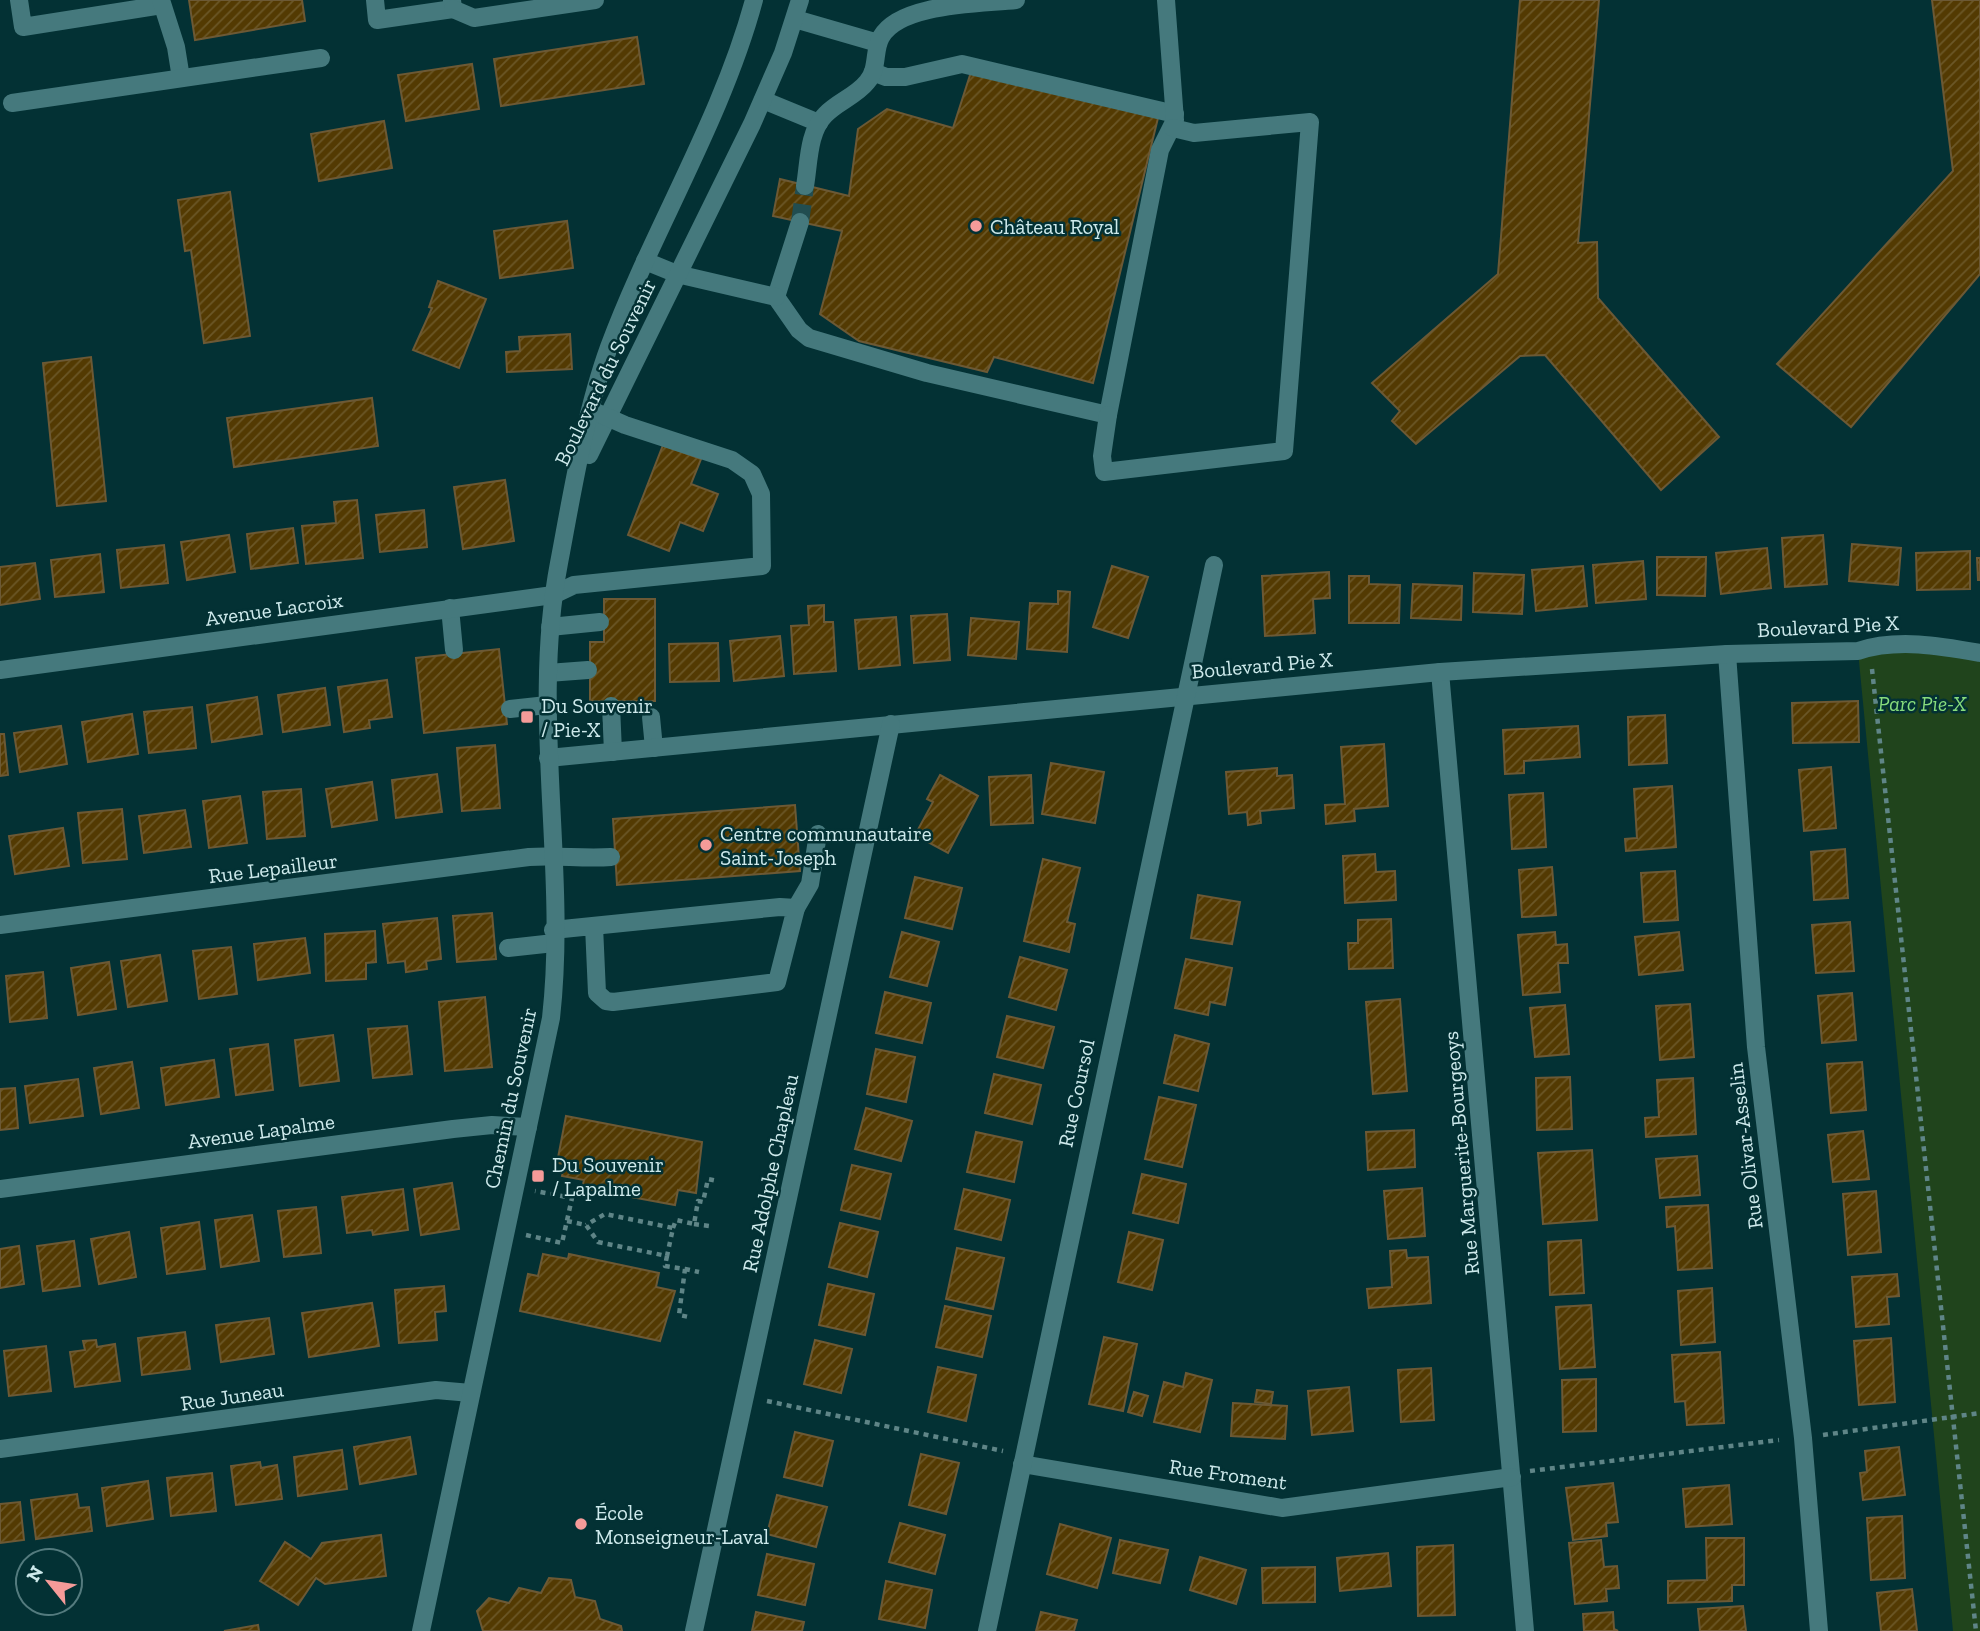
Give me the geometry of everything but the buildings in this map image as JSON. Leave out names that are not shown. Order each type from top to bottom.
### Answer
[{"type":"street","points":[[19,0],[23,27],[162,2],[176,47],[181,78]]},
{"type":"street","points":[[375,0],[377,20],[452,4],[474,18],[595,0]]},
{"type":"street","name":"Boulevard du Souvenir","points":[[576,484],[599,414],[609,348],[724,82],[754,0]]},
{"type":"street","name":"Boulevard du Souvenir","points":[[599,414],[677,274],[763,100],[800,0]]},
{"type":"street","points":[[805,186],[812,141],[819,123],[825,115],[867,83],[873,72],[878,43],[890,25],[914,7],[1016,0]]},
{"type":"street","points":[[873,72],[886,77],[905,77],[962,64],[1174,121],[1194,133],[1310,122],[1283,452],[1104,472],[1102,456],[1108,415],[1160,150],[1174,121],[1166,0]]},
{"type":"street","points":[[795,19],[878,43]]},
{"type":"street","points":[[12,103],[321,58]]},
{"type":"street","points":[[763,100],[819,123]]},
{"type":"street","points":[[776,297],[800,222]]},
{"type":"street","points":[[645,261],[677,274],[776,297],[799,330],[816,341],[928,373],[1108,415]]},
{"type":"street","name":"Avenue Lacroix","points":[[0,670],[553,596],[574,585],[762,566],[761,494],[752,474],[732,460],[599,414]]},
{"type":"street","name":"Chemin du Souvenir","points":[[421,1631],[549,1033],[554,937],[547,705],[550,628],[553,596],[576,484]]},
{"type":"street","name":"Rue Coursol","points":[[987,1631],[1214,565]]},
{"type":"street","points":[[450,608],[454,650]]},
{"type":"street","points":[[550,628],[600,622]]},
{"type":"street","name":"Boulevard Pie X","points":[[548,758],[1440,671],[1727,654],[1858,651],[1870,647],[1933,644],[1980,653]]},
{"type":"street","name":"Rue Olivar-Asselin","points":[[1727,654],[1756,1046],[1803,1438],[1819,1631]]},
{"type":"street","points":[[548,673],[588,670]]},
{"type":"street","name":"Rue Marguerite-Bourgeoys","points":[[1440,671],[1525,1631]]},
{"type":"street","points":[[510,709],[547,705]]},
{"type":"street","points":[[611,706],[613,752]]},
{"type":"street","points":[[651,718],[654,748]]},
{"type":"street","name":"Rue Adolphe Chapleau","points":[[694,1631],[891,724]]},
{"type":"street","points":[[594,926],[597,993],[612,1002],[777,982],[796,908],[812,877],[818,834]]},
{"type":"street","name":"Rue Lepailleur","points":[[0,925],[551,855],[577,860],[611,856]]},
{"type":"street","points":[[508,948],[594,926],[796,908]]},
{"type":"street","name":"Avenue Lapalme","points":[[0,1189],[453,1129],[492,1125],[528,1128]]},
{"type":"street","name":"Rue Juneau","points":[[0,1449],[436,1390],[471,1392]]},
{"type":"street","name":"Rue Froment","points":[[1021,1464],[1282,1508],[1512,1477]]},
{"type":"path","points":[[1870,647],[1976,1631]]},
{"type":"path","points":[[694,1224],[698,1201],[703,1202],[708,1179],[718,1181]]},
{"type":"path","points":[[525,1235],[562,1243],[567,1221],[572,1198],[535,1191]]},
{"type":"path","points":[[586,1226],[605,1213],[673,1228]]},
{"type":"path","points":[[699,1272],[665,1266],[673,1228],[676,1220],[709,1227]]},
{"type":"path","points":[[567,1221],[586,1226],[598,1242],[667,1256]]},
{"type":"path","points":[[685,1269],[679,1315],[690,1317]]},
{"type":"path","points":[[767,1401],[1003,1451]]},
{"type":"path","points":[[1818,1436],[1980,1413]]},
{"type":"path","points":[[1530,1471],[1779,1440]]},
{"type":"path","points":[[1973,1604],[1980,1598]]},
{"type":"green space","name":"Parc Pie-X","points":[[1858,651],[1980,653],[1980,1631],[1953,1631]]},
{"type":"tunnel","points":[[800,222],[805,186]]},
{"type":"place","name":"Château Royal","points":[[976,226]]},
{"type":"place","name":"Du Souvenir / Pie-X","points":[[527,717]]},
{"type":"place","name":"Centre communautaire Saint-Joseph","points":[[706,845]]},
{"type":"place","name":"Du Souvenir / Lapalme","points":[[538,1176]]},
{"type":"place","name":"École Monseigneur-Laval","points":[[581,1524]]}]
